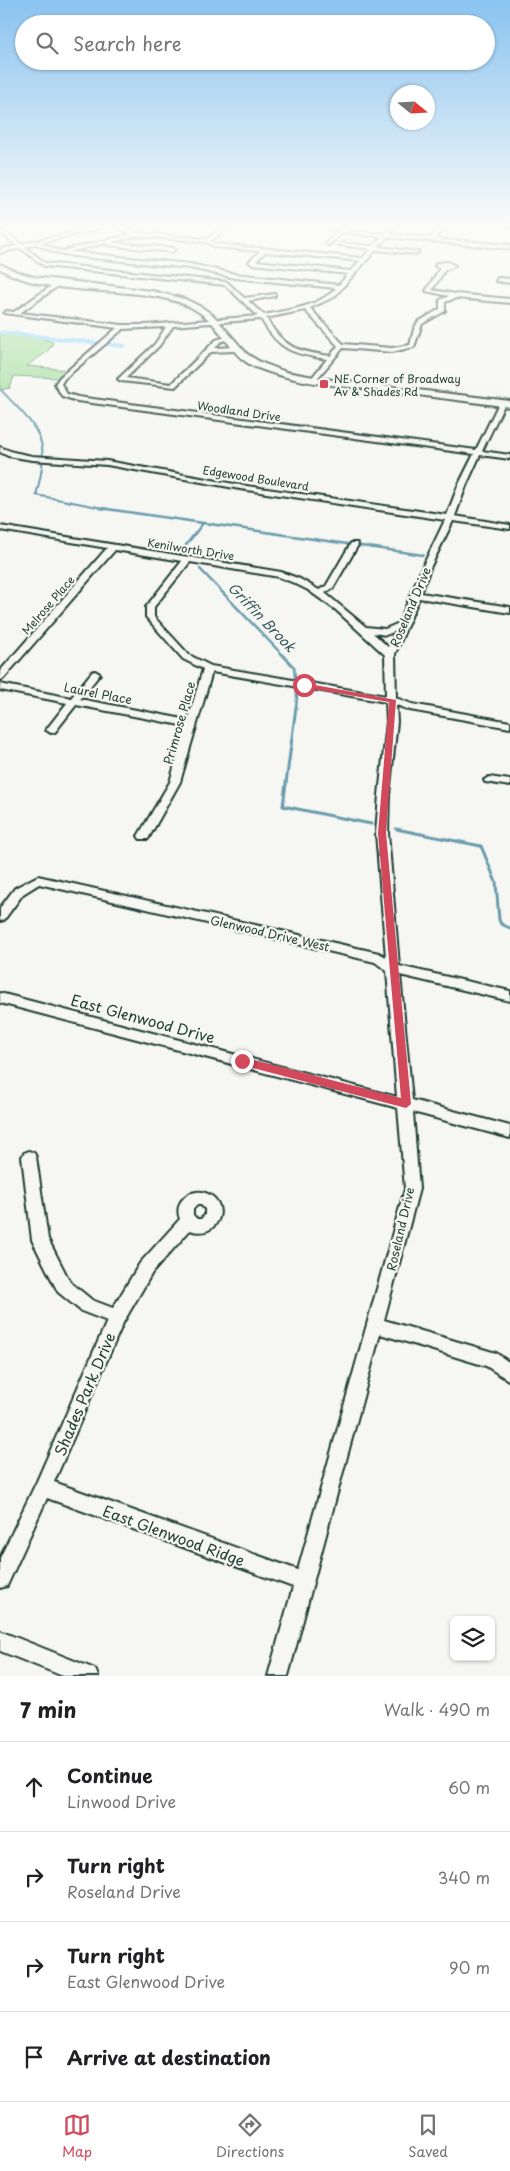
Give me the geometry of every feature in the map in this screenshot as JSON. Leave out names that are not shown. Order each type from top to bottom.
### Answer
[{"type":"street","points":[[15,314],[29,304]]},
{"type":"street","points":[[192,304],[204,311],[214,321],[234,349],[243,357],[276,371],[314,380],[506,403]]},
{"type":"street","points":[[248,304],[262,317],[282,344],[308,355],[331,358]]},
{"type":"street","points":[[7,314],[122,327],[170,326],[262,317],[306,308],[315,304]]},
{"type":"street","points":[[306,308],[341,346],[392,350],[405,354],[414,353],[416,350],[414,344],[418,326],[426,318],[443,310],[442,304]]},
{"type":"street","points":[[170,326],[157,345],[121,379],[173,386],[218,342],[226,339]]},
{"type":"street","name":"Woodland Drive","points":[[122,327],[62,378],[58,384],[64,394],[77,399],[510,456]]},
{"type":"street","points":[[314,380],[341,346]]},
{"type":"street","points":[[210,350],[234,349]]},
{"type":"street","name":"Roseland Drive","points":[[278,1676],[412,1189],[382,833],[392,700],[390,654],[426,568],[450,518],[462,486],[478,452],[506,403]]},
{"type":"street","name":"Edgewood Boulevard","points":[[0,449],[11,454],[38,459],[107,463],[231,486],[510,527]]},
{"type":"street","name":"Kenilworth Drive","points":[[0,528],[281,574],[301,580],[320,593],[390,654]]},
{"type":"street","points":[[320,593],[329,588],[354,545]]},
{"type":"street","name":"Melrose Place","points":[[0,677],[114,547]]},
{"type":"street","name":"Primrose Place","points":[[144,836],[175,782],[208,668],[186,657],[150,617],[150,607],[187,560]]},
{"type":"street","points":[[416,595],[510,610]]},
{"type":"street","points":[[362,628],[386,632],[402,625]]},
{"type":"street","points":[[208,668],[392,700],[410,707],[510,725]]},
{"type":"street","points":[[51,730],[95,674]]},
{"type":"street","name":"Laurel Place","points":[[0,687],[192,724]]},
{"type":"street","points":[[489,780],[510,783]]},
{"type":"street","name":"Glenwood Drive West","points":[[0,918],[19,891],[38,880],[379,958],[393,969],[510,996]]},
{"type":"street","name":"East Glenwood Drive","points":[[0,998],[510,1132]]},
{"type":"street","points":[[29,1157],[40,1240],[64,1287],[88,1306],[117,1317]]},
{"type":"street","name":"Shades Park Drive","points":[[0,1579],[43,1487],[117,1317],[146,1268],[188,1221]]},
{"type":"street","points":[[376,1325],[490,1359],[510,1373]]},
{"type":"street","name":"East Glenwood Ridge","points":[[43,1487],[304,1582]]},
{"type":"street","points":[[0,1641],[88,1676]]},
{"type":"green space","points":[[0,332],[32,335],[53,342],[49,350],[27,366],[68,370],[59,378],[14,376],[10,388],[0,390]]},
{"type":"waterway","points":[[0,332],[124,346]]},
{"type":"waterway","name":"Griffin Brook","points":[[0,389],[33,425],[39,436],[43,460],[36,495],[108,509]]},
{"type":"waterway","name":"Griffin Brook","points":[[100,508],[203,523]]},
{"type":"waterway","name":"Griffin Brook","points":[[180,553],[203,523]]},
{"type":"waterway","points":[[203,523],[423,555]]},
{"type":"waterway","name":"Griffin Brook","points":[[200,569],[294,667],[297,697],[296,708]]},
{"type":"waterway","name":"Griffin Brook","points":[[296,707],[283,806],[371,824]]},
{"type":"waterway","name":"Griffin Brook","points":[[396,829],[481,846],[496,882],[499,920],[501,924],[510,928]]},
{"type":"place","name":"NE Corner of Broadway Av & Shades Rd","points":[[324,384]]},
{"type":"route","points":[[242,1061],[406,1104],[382,833],[392,722],[392,700],[304,685]]}]
